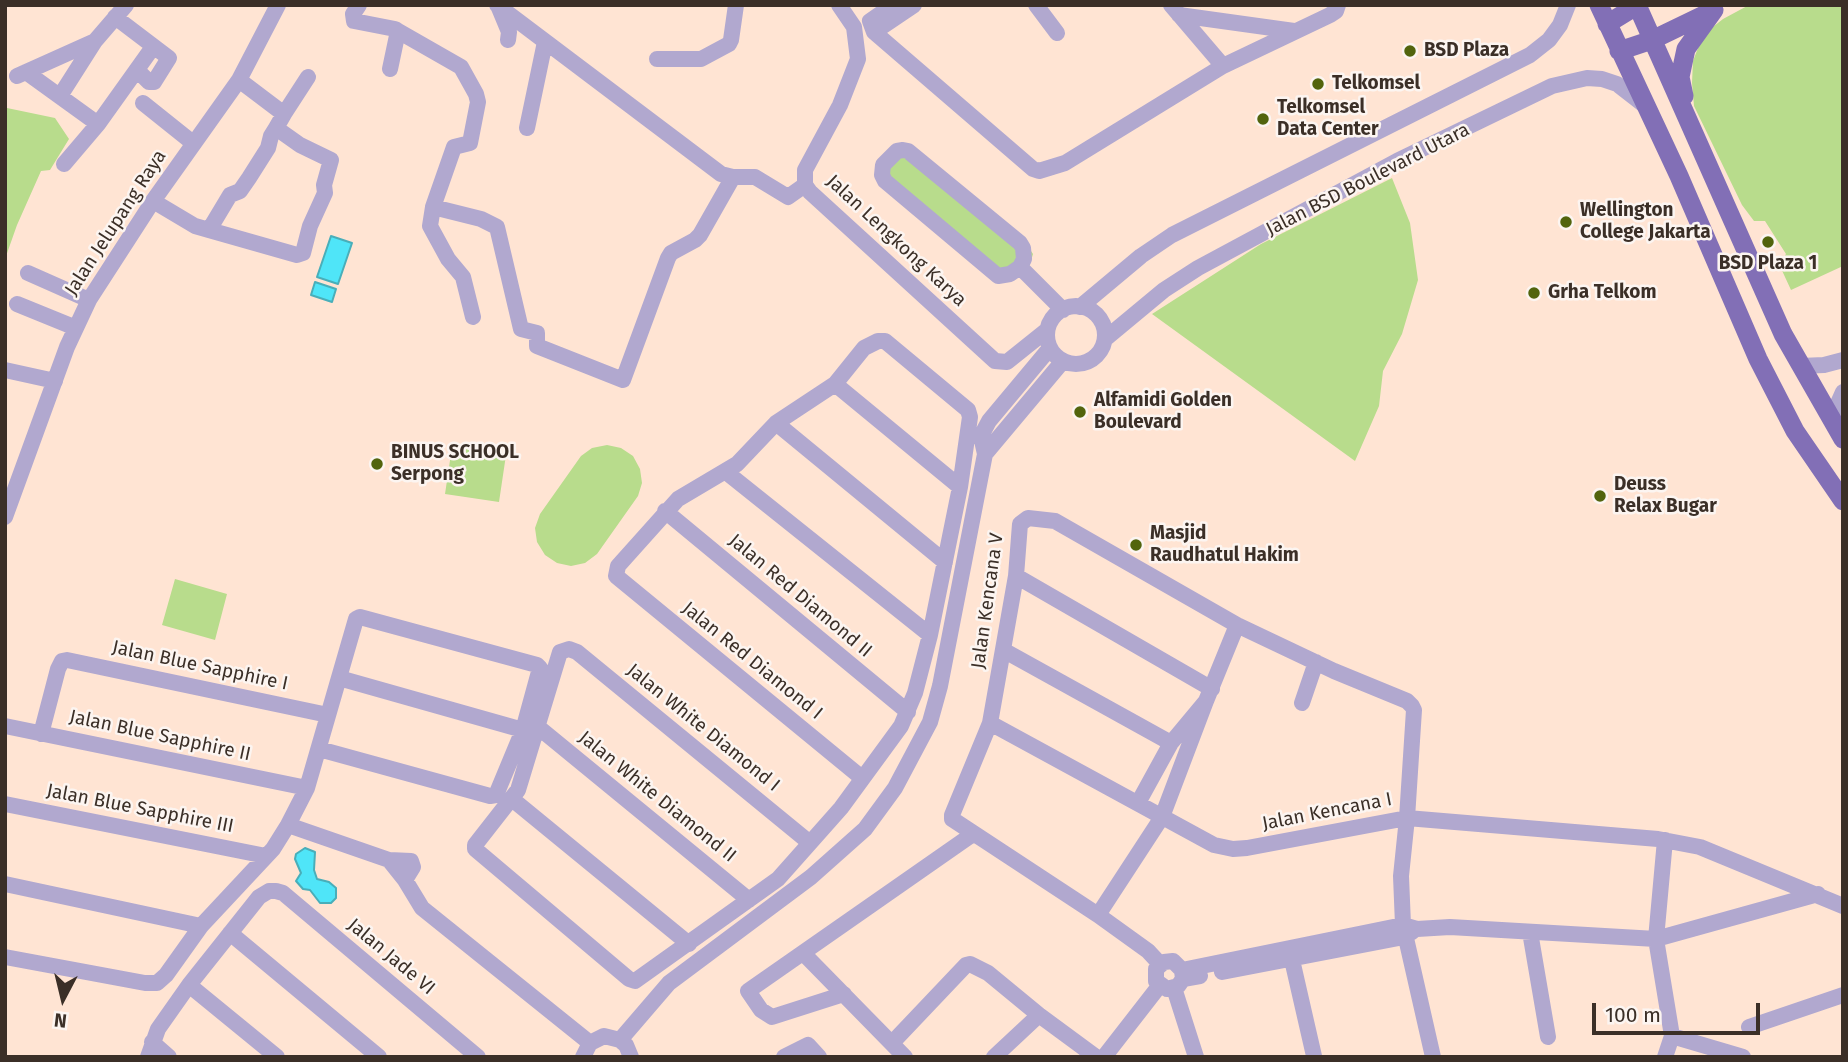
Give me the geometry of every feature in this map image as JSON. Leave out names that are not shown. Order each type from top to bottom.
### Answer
[{"type":"main road","points":[[1599,5],[1679,176],[1758,359],[1795,431],[1843,501]]},
{"type":"main road","points":[[1607,24],[1638,5],[1783,334],[1843,439]]},
{"type":"main road","points":[[1619,51],[1653,40],[1719,8]]},
{"type":"main road","points":[[1690,128],[1680,77],[1682,60],[1686,49],[1719,8]]},
{"type":"street","name":"Jalan Jelupang Raya","points":[[5,517],[55,381],[89,300],[153,201],[239,80],[278,5]]},
{"type":"street","points":[[359,5],[354,20],[395,29],[461,67],[477,98],[470,143],[454,147],[433,207],[430,226],[448,260],[463,277],[473,317]]},
{"type":"street","points":[[657,59],[701,59],[729,44],[736,5]]},
{"type":"street","name":"Jalan Lengkong Karya","points":[[839,5],[854,27],[858,59],[840,105],[805,170],[805,185],[995,361],[1007,362],[1047,330]]},
{"type":"street","points":[[872,26],[893,5]]},
{"type":"street","points":[[872,26],[914,5]]},
{"type":"street","points":[[1036,5],[1057,33]]},
{"type":"street","points":[[872,26],[1033,169],[1039,171],[1065,163],[1223,66],[1330,15],[1336,11],[1338,5]]},
{"type":"street","name":"Jalan BSD Boulevard Utara","points":[[1080,307],[1141,256],[1172,235],[1530,55],[1549,40],[1560,25],[1568,5]]},
{"type":"street","points":[[498,6],[721,174],[755,177],[788,197],[805,185]]},
{"type":"street","points":[[498,6],[509,33],[508,40]]},
{"type":"street","points":[[1175,10],[1223,66]]},
{"type":"street","points":[[1175,10],[1294,31]]},
{"type":"street","points":[[60,96],[95,41],[120,11],[153,47],[167,55],[169,60],[154,82],[149,82],[137,70],[98,124],[64,164]]},
{"type":"street","points":[[390,69],[398,31]]},
{"type":"street","points":[[95,41],[21,74],[60,96],[98,124]]},
{"type":"street","points":[[527,128],[545,42]]},
{"type":"street","points":[[209,230],[230,195],[240,191],[249,178],[268,148],[271,136],[308,77]]},
{"type":"street","name":"Jalan BSD Boulevard Utara","points":[[1105,339],[1164,290],[1198,268],[1397,161],[1552,86],[1568,80],[1602,79],[1617,84],[1645,107]]},
{"type":"street","points":[[153,201],[195,226],[297,255],[303,253],[310,226],[325,192],[330,158],[300,145],[239,80]]},
{"type":"street","points":[[143,103],[193,144]]},
{"type":"street","points":[[897,151],[908,151],[1020,243],[1024,259],[1020,267],[1010,274],[998,275],[885,181],[881,170],[886,161],[897,151]]},
{"type":"street","points":[[433,207],[481,219],[497,227],[521,329],[537,333],[537,345],[621,381],[668,258],[671,253],[700,235],[733,177]]},
{"type":"street","points":[[1020,267],[1063,310]]},
{"type":"street","points":[[28,273],[89,300]]},
{"type":"street","points":[[17,304],[76,328]]},
{"type":"street","points":[[1080,307],[1096,314],[1101,322],[1105,339],[1099,353],[1087,362],[1071,364],[1063,361],[1050,348],[1047,330],[1055,315],[1063,310],[1080,307]]},
{"type":"street","points":[[5,957],[157,983],[181,956],[201,926],[266,856],[288,825],[307,788],[354,621],[358,618],[539,666],[541,671],[523,779],[512,799],[475,845],[475,849],[629,979],[635,981],[778,879],[837,813],[901,726],[915,693],[930,635],[960,487],[970,417],[968,410],[885,341],[871,343],[835,384],[776,422],[737,464],[692,489],[665,511]]},
{"type":"street","points":[[620,1040],[669,983],[811,877],[860,833],[895,788],[930,722],[940,686],[985,454],[981,436],[989,421],[1050,348]]},
{"type":"street","points":[[1801,366],[1824,365],[1843,360]]},
{"type":"street","points":[[985,454],[1063,361]]},
{"type":"street","points":[[5,370],[55,381]]},
{"type":"street","points":[[835,384],[960,487]]},
{"type":"street","points":[[1831,419],[1843,392]]},
{"type":"street","points":[[1010,396],[1023,408]]},
{"type":"street","points":[[776,422],[945,562]]},
{"type":"street","points":[[726,472],[930,635]]},
{"type":"street","name":"Jalan Red Diamond I","points":[[665,511],[618,566],[616,576],[862,778]]},
{"type":"street","name":"Jalan Red Diamond II","points":[[665,511],[908,712]]},
{"type":"street","name":"Jalan Kencana V","points":[[1175,981],[1179,964],[1159,961],[1098,915],[956,823],[952,815],[990,723],[1016,576],[1020,524],[1028,517],[1055,522],[1237,625],[1407,701],[1414,710],[1407,818]]},
{"type":"street","points":[[1016,576],[1209,695]]},
{"type":"street","points":[[1098,915],[1162,817],[1237,625]]},
{"type":"street","name":"Jalan White Diamond I","points":[[531,729],[560,652],[569,649],[577,652],[810,843]]},
{"type":"street","points":[[1003,650],[1171,743]]},
{"type":"street","name":"Jalan Blue Sapphire I","points":[[41,734],[58,669],[62,661],[71,660],[328,715]]},
{"type":"street","points":[[1301,703],[1316,662]]},
{"type":"street","points":[[339,678],[531,729]]},
{"type":"street","points":[[1138,803],[1171,743],[1209,695]]},
{"type":"street","name":"Jalan Kencana I","points":[[990,723],[1214,845],[1233,849],[1247,848],[1407,818],[1665,840],[1700,847],[1843,906]]},
{"type":"street","name":"Jalan Blue Sapphire II","points":[[5,726],[307,788]]},
{"type":"street","points":[[319,749],[493,796],[496,795],[531,729]]},
{"type":"street","name":"Jalan White Diamond II","points":[[531,729],[750,900]]},
{"type":"street","points":[[512,799],[689,944]]},
{"type":"street","name":"Jalan Blue Sapphire III","points":[[5,804],[266,856]]},
{"type":"street","points":[[837,813],[860,833]]},
{"type":"street","points":[[1407,818],[1401,876],[1408,930],[1433,1057]]},
{"type":"street","points":[[288,825],[389,860],[422,908],[586,1050],[604,1037],[620,1040],[626,1045],[631,1057]]},
{"type":"street","points":[[844,994],[772,1017],[761,1010],[748,991],[973,834]]},
{"type":"street","points":[[1665,840],[1656,939],[1672,1036],[1665,1057]]},
{"type":"street","points":[[5,884],[201,926]]},
{"type":"street","name":"Jalan Jade VI","points":[[230,933],[263,893],[283,893],[478,1057]]},
{"type":"street","points":[[1159,961],[1155,975],[1175,981],[1408,930],[1450,927],[1656,939],[1818,894]]},
{"type":"street","points":[[1530,932],[1548,1037]]},
{"type":"street","points":[[169,1057],[150,1050],[158,1029],[230,933],[379,1057]]},
{"type":"street","points":[[803,953],[905,1057]]},
{"type":"street","points":[[1291,954],[1314,1056]]},
{"type":"street","points":[[892,1043],[966,965],[970,964],[988,973],[1096,1057]]},
{"type":"street","points":[[1104,1057],[1175,981]]},
{"type":"street","points":[[1175,981],[1196,1057]]},
{"type":"street","points":[[189,985],[277,1057]]},
{"type":"street","points":[[1749,1027],[1843,995]]},
{"type":"street","points":[[994,1057],[1039,1015]]},
{"type":"street","points":[[1672,1036],[1743,1057]]},
{"type":"street","points":[[784,1057],[816,1048]]},
{"type":"green space","points":[[1749,5],[1843,5],[1843,266],[1791,290],[1779,264],[1786,254],[1765,221],[1754,221],[1742,205],[1694,106],[1693,61],[1698,48],[1709,30]]},
{"type":"green space","points":[[7,108],[55,118],[69,139],[50,170],[41,171],[5,259]]},
{"type":"green space","points":[[902,148],[1021,236],[1033,254],[1029,267],[996,279],[879,165]]},
{"type":"green space","points":[[1392,178],[1410,223],[1418,280],[1402,334],[1383,371],[1379,406],[1355,461],[1152,314],[1261,244]]},
{"type":"green space","points":[[607,445],[621,448],[633,456],[640,469],[642,483],[638,496],[597,554],[585,563],[571,566],[557,563],[545,555],[537,542],[535,528],[540,514],[581,456],[592,448]]},
{"type":"green space","points":[[452,447],[506,455],[499,502],[445,494]]},
{"type":"green space","points":[[175,579],[227,594],[215,640],[162,625]]},
{"type":"water","points":[[331,236],[352,243],[338,284],[317,277]]},
{"type":"water","points":[[315,282],[336,289],[332,302],[311,295]]},
{"type":"water","points":[[305,848],[315,852],[314,870],[317,879],[329,882],[336,888],[336,898],[331,903],[320,903],[310,890],[303,889],[296,881],[301,873],[295,859],[296,854]]},
{"type":"place","name":"BSD Plaza","points":[[1410,51]]},
{"type":"place","name":"Telkomsel","points":[[1318,84]]},
{"type":"place","name":"Telkomsel Data Center","points":[[1263,119]]},
{"type":"place","name":"Wellington College Jakarta","points":[[1566,222]]},
{"type":"place","name":"BSD Plaza 1","points":[[1768,242]]},
{"type":"place","name":"Grha Telkom","points":[[1534,293]]},
{"type":"place","name":"Alfamidi Golden Boulevard","points":[[1080,412]]},
{"type":"place","name":"BINUS SCHOOL Serpong","points":[[377,464]]},
{"type":"place","name":"Deuss Relax Bugar","points":[[1600,496]]},
{"type":"place","name":"Masjid Raudhatul Hakim","points":[[1136,545]]}]
